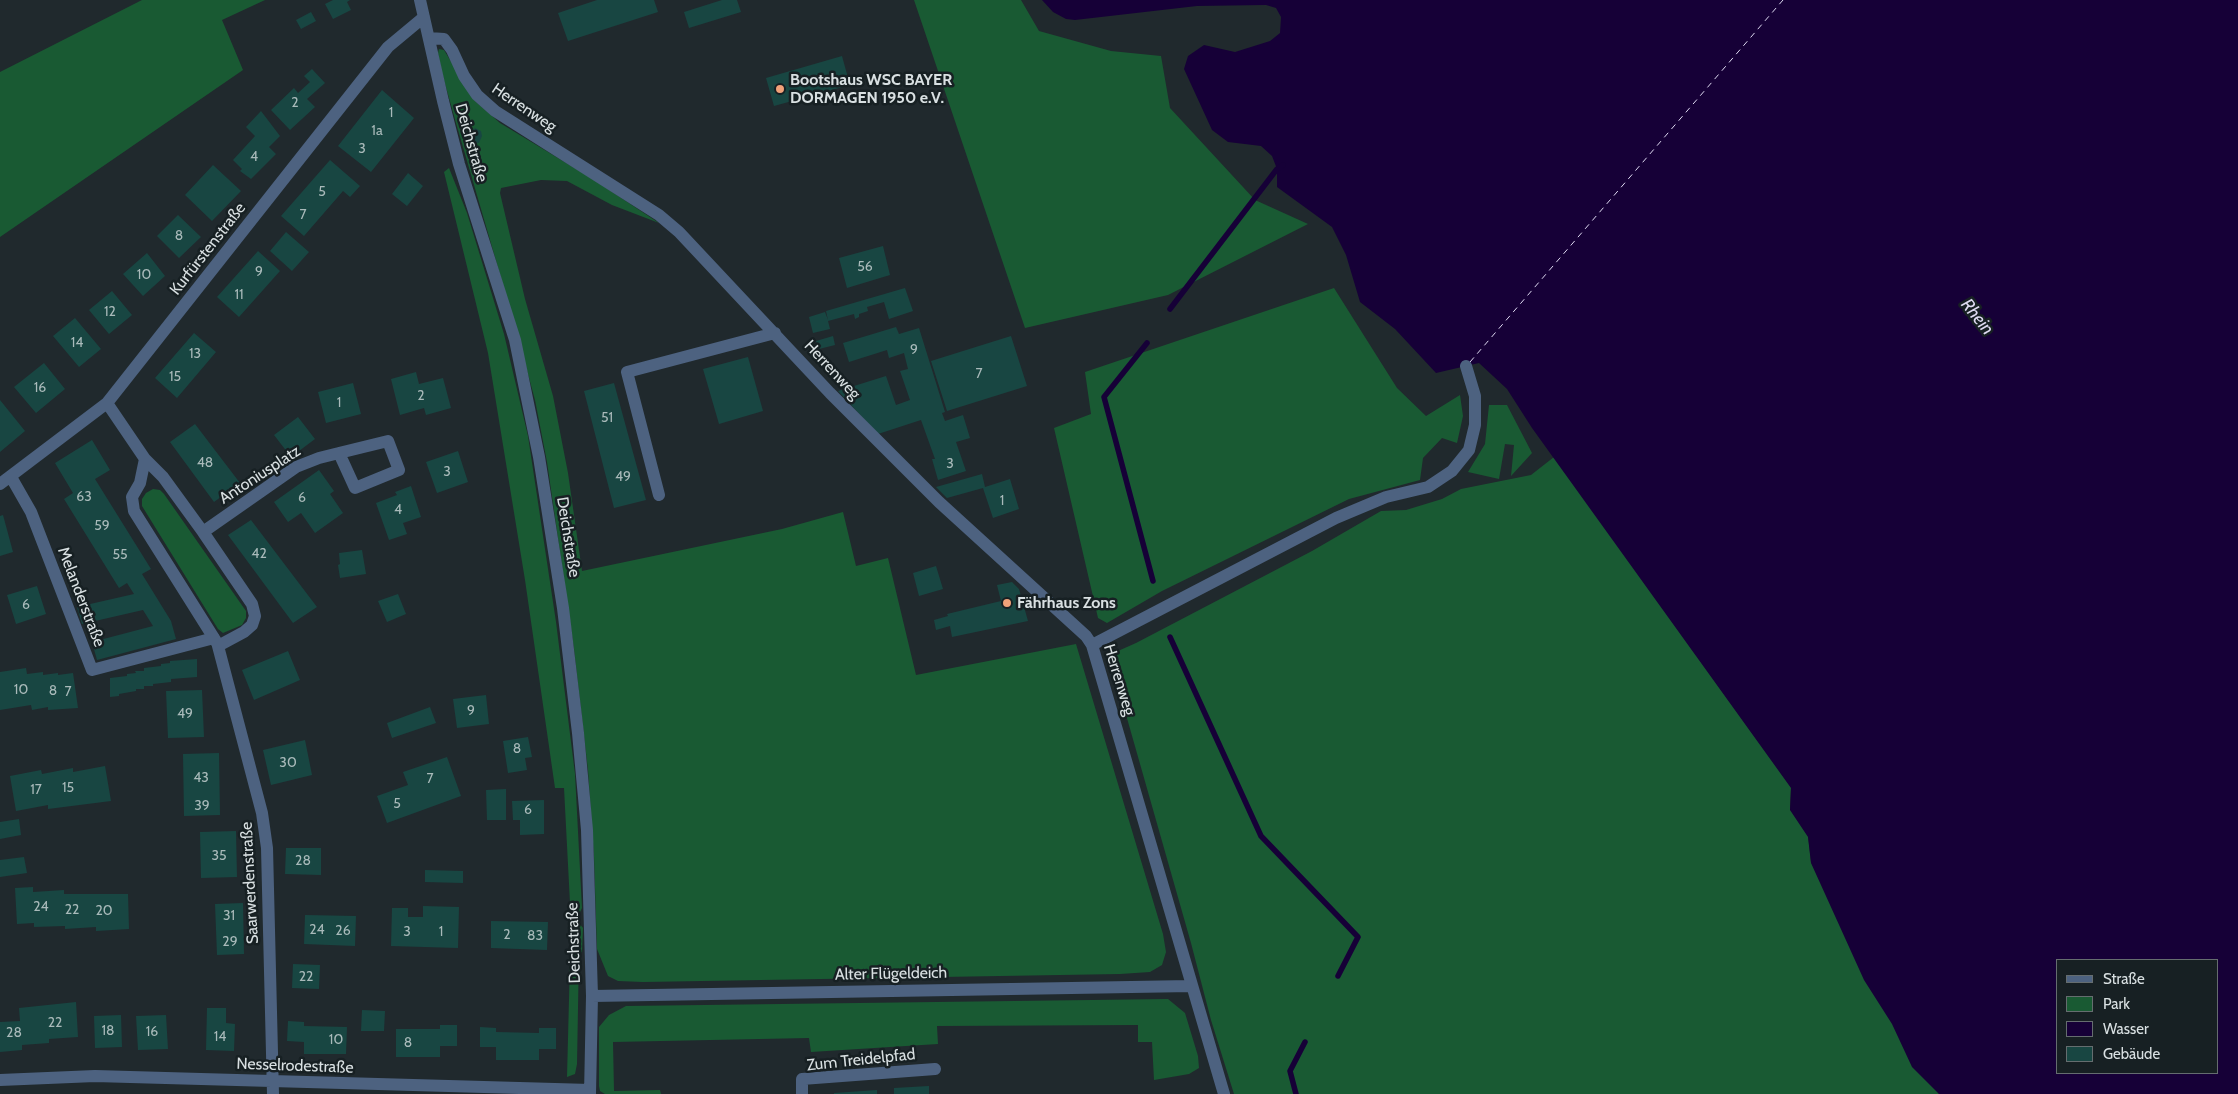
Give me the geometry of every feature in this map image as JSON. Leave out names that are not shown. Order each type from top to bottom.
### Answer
[{"type":"street","name":"Deichstraße","points":[[420,0],[460,164],[515,340],[540,457],[563,608],[578,733],[586,830],[592,996],[590,1092]]},
{"type":"street","name":"Kurfürstenstraße","points":[[5,480],[107,403],[388,47],[424,17]]},
{"type":"street","name":"Herrenweg","points":[[429,38],[444,39],[452,50],[464,76],[477,95],[495,111],[659,214],[679,232],[830,393],[939,502],[1086,636],[1092,645],[1224,1094]]},
{"type":"street","points":[[659,495],[626,372],[775,333]]},
{"type":"street","points":[[1092,645],[1336,518],[1386,497],[1428,487],[1452,471],[1469,450],[1475,426],[1475,396],[1466,366]]},
{"type":"street","points":[[107,403],[144,459],[163,477],[252,604],[255,616],[252,625],[244,632],[216,642]]},
{"type":"street","name":"Antoniusplatz","points":[[203,532],[296,468],[320,458],[339,453],[388,441],[399,470],[355,488],[339,453]]},
{"type":"street","name":"Saarwerdenstraße","points":[[144,459],[140,483],[132,497],[134,510],[216,642],[262,813],[267,848],[273,1088]]},
{"type":"street","name":"Melanderstraße","points":[[5,480],[31,512],[92,670],[216,642]]},
{"type":"street","name":"Alter Flügeldeich","points":[[592,996],[1191,986]]},
{"type":"street","name":"Zum Treidelpfad","points":[[802,1094],[802,1079],[935,1070]]},
{"type":"street","name":"Nesselrodestraße","points":[[0,1080],[95,1076],[273,1088],[590,1092]]},
{"type":"green space","points":[[142,0],[265,0],[222,20],[243,70],[0,237],[0,72]]},
{"type":"green space","points":[[914,0],[1021,0],[1039,31],[1111,51],[1161,56],[1170,108],[1255,200],[1308,224],[1168,295],[1025,328]]},
{"type":"green space","points":[[439,49],[444,50],[475,101],[500,123],[591,178],[659,223],[612,205],[567,181],[541,180],[501,188],[500,193],[525,299],[553,396],[568,473],[582,571],[782,529],[843,512],[856,566],[888,558],[916,675],[1076,644],[1163,934],[1166,952],[1162,965],[1150,972],[1120,974],[643,982],[618,981],[608,976],[597,949],[594,857],[588,770],[574,649],[547,462],[535,400],[442,73]]},
{"type":"green space","points":[[449,168],[467,213],[504,334],[528,436],[556,622],[575,774],[582,908],[580,912],[573,913],[570,903],[564,788],[555,788],[525,580],[488,353],[444,172]]},
{"type":"green space","points":[[1334,288],[1397,388],[1426,416],[1460,395],[1463,416],[1457,443],[1442,438],[1423,458],[1420,480],[1349,499],[1162,591],[1107,623],[1098,618],[1054,428],[1091,414],[1085,372]]},
{"type":"green space","points":[[1489,405],[1507,405],[1532,453],[1511,476],[1514,445],[1505,444],[1499,479],[1468,472],[1485,444]]},
{"type":"green space","points":[[1554,457],[1791,787],[1790,809],[1808,836],[1811,862],[1835,912],[1939,1094],[1234,1094],[1211,1020],[1109,655],[1136,643],[1312,551],[1381,511],[1406,510],[1442,499],[1461,489],[1531,475]]},
{"type":"green space","points":[[153,489],[160,490],[164,494],[246,611],[246,618],[242,625],[223,633],[218,629],[142,506],[142,499],[146,493]]},
{"type":"green space","points":[[571,921],[579,923],[583,928],[582,952],[579,953],[577,1064],[575,1074],[567,1077]]},
{"type":"green space","points":[[1168,999],[1185,1013],[1198,1056],[1199,1068],[1189,1074],[1154,1080],[1152,1042],[1138,1042],[1138,1025],[937,1026],[938,1044],[811,1052],[809,1038],[613,1042],[614,1091],[660,1090],[661,1094],[605,1094],[600,1091],[599,1086],[599,1027],[609,1015],[626,1006]]},
{"type":"water","name":"Rhein","points":[[1042,0],[2238,0],[2238,1094],[1939,1094],[1912,1067],[1892,1024],[1864,980],[1811,863],[1808,837],[1790,810],[1791,788],[1532,428],[1507,389],[1479,363],[1436,373],[1395,329],[1360,302],[1346,255],[1332,227],[1277,187],[1277,169],[1272,156],[1261,146],[1228,142],[1212,130],[1184,69],[1188,56],[1204,45],[1235,52],[1270,41],[1280,33],[1281,17],[1276,8],[1266,5],[1197,6],[1075,20],[1066,19],[1053,12]]},
{"type":"building","points":[[333,0],[350,0],[347,2],[351,10],[333,19],[325,4]]},
{"type":"building","points":[[597,0],[654,0],[658,12],[568,41],[558,13]]},
{"type":"building","points":[[722,0],[737,0],[741,12],[689,28],[684,12]]},
{"type":"building","points":[[311,12],[316,21],[301,29],[296,20]]},
{"type":"building","points":[[842,56],[850,85],[774,106],[766,78]]},
{"type":"building","points":[[312,69],[325,83],[307,99],[315,107],[290,130],[271,110],[294,88],[298,93],[310,82],[304,76]]},
{"type":"building","points":[[382,90],[414,118],[371,172],[338,146]]},
{"type":"building","points":[[261,111],[280,136],[269,147],[276,154],[251,179],[240,171],[242,169],[233,160],[255,136],[246,127]]},
{"type":"building","points":[[475,128],[481,131],[482,136],[479,143],[470,143],[467,134]]},
{"type":"building","points":[[330,160],[360,186],[350,197],[343,191],[304,236],[281,216]]},
{"type":"building","points":[[213,165],[241,191],[212,221],[185,195]]},
{"type":"building","points":[[408,173],[423,186],[407,206],[392,194]]},
{"type":"building","points":[[178,215],[201,237],[179,258],[157,236]]},
{"type":"building","points":[[286,232],[309,252],[292,271],[270,251]]},
{"type":"building","points":[[883,246],[890,275],[847,288],[839,258]]},
{"type":"building","points":[[258,251],[280,271],[239,317],[217,297]]},
{"type":"building","points":[[147,253],[165,276],[143,296],[123,274]]},
{"type":"building","points":[[905,288],[913,311],[889,319],[884,302],[867,307],[868,311],[859,314],[859,317],[855,319],[854,314],[828,321],[830,329],[813,333],[809,317],[825,312],[828,320],[826,311]]},
{"type":"building","points":[[112,291],[132,315],[109,334],[89,310]]},
{"type":"building","points":[[75,318],[101,349],[79,367],[53,336]]},
{"type":"building","points":[[896,327],[899,334],[919,328],[945,412],[942,413],[945,421],[963,415],[970,438],[956,442],[966,471],[938,480],[932,459],[935,459],[921,420],[878,434],[838,391],[886,376],[896,405],[910,400],[900,371],[908,369],[904,353],[889,358],[887,350],[849,362],[843,343]]},
{"type":"building","points":[[194,333],[216,352],[177,398],[155,378]]},
{"type":"building","points":[[833,336],[835,345],[819,349],[816,341]]},
{"type":"building","points":[[1011,336],[1027,386],[947,411],[931,361]]},
{"type":"building","points":[[748,357],[763,411],[719,424],[703,369]]},
{"type":"building","points":[[44,363],[65,389],[36,413],[14,387]]},
{"type":"building","points":[[416,372],[419,384],[443,378],[451,408],[426,415],[424,408],[400,415],[391,379]]},
{"type":"building","points":[[353,383],[361,414],[326,423],[318,392]]},
{"type":"building","points":[[614,383],[646,500],[614,508],[584,391]]},
{"type":"building","points":[[0,400],[25,431],[0,452]]},
{"type":"building","points":[[298,417],[315,439],[291,457],[274,435]]},
{"type":"building","points":[[195,424],[240,483],[214,502],[170,442]]},
{"type":"building","points":[[92,440],[110,470],[95,479],[151,569],[142,574],[171,621],[176,639],[97,660],[92,642],[153,626],[143,610],[82,624],[77,607],[134,594],[127,583],[119,588],[64,499],[73,493],[55,463]]},
{"type":"building","points":[[458,451],[468,482],[437,493],[426,462]]},
{"type":"building","points":[[319,470],[334,491],[330,494],[343,513],[315,533],[301,513],[288,522],[274,502]]},
{"type":"building","points":[[982,474],[985,487],[1010,479],[1019,509],[993,518],[983,488],[947,498],[936,487]]},
{"type":"building","points":[[411,486],[421,517],[403,523],[407,534],[389,540],[376,503],[397,495],[395,492]]},
{"type":"building","points":[[3,515],[13,552],[0,556],[0,516]]},
{"type":"building","points":[[251,520],[317,607],[293,623],[228,535]]},
{"type":"building","points":[[362,550],[366,574],[340,578],[339,553]]},
{"type":"building","points":[[936,566],[943,589],[919,596],[913,573]]},
{"type":"building","points":[[1012,582],[1019,589],[1028,621],[952,637],[950,626],[936,630],[934,620],[948,616],[947,614],[1001,601],[997,585]]},
{"type":"building","points":[[37,586],[46,614],[16,624],[7,595]]},
{"type":"building","points":[[398,594],[406,614],[387,622],[378,601]]},
{"type":"building","points":[[288,651],[300,680],[254,700],[242,670]]},
{"type":"building","points":[[197,659],[197,677],[171,679],[171,682],[144,686],[144,689],[136,689],[136,691],[110,697],[110,678],[127,676],[127,674],[136,673],[135,671],[144,671],[144,668],[161,666],[161,664],[170,663],[170,661]]},
{"type":"building","points":[[26,668],[27,674],[43,672],[43,675],[58,673],[58,675],[73,673],[78,708],[48,710],[48,707],[32,710],[31,705],[0,710],[0,672]]},
{"type":"building","points":[[202,690],[204,737],[168,738],[166,691]]},
{"type":"building","points":[[486,695],[489,724],[457,728],[453,699]]},
{"type":"building","points":[[430,707],[436,723],[392,738],[387,723]]},
{"type":"building","points":[[528,737],[532,757],[525,758],[527,770],[508,773],[503,741]]},
{"type":"building","points":[[305,740],[312,775],[271,785],[263,750]]},
{"type":"building","points":[[219,753],[220,815],[184,816],[183,754]]},
{"type":"building","points":[[447,757],[461,796],[387,823],[377,796],[408,785],[403,772]]},
{"type":"building","points":[[105,766],[111,801],[48,809],[48,805],[16,811],[10,776],[41,770],[42,774],[73,768],[73,772]]},
{"type":"building","points":[[506,789],[506,820],[487,820],[486,790]]},
{"type":"building","points":[[544,800],[544,834],[520,835],[520,820],[513,820],[512,801]]},
{"type":"building","points":[[19,819],[21,835],[0,839],[0,822]]},
{"type":"building","points":[[236,831],[237,877],[201,878],[200,832]]},
{"type":"building","points":[[286,848],[321,848],[321,875],[285,874]]},
{"type":"building","points":[[24,857],[27,873],[0,877],[0,860]]},
{"type":"building","points":[[425,870],[463,871],[463,883],[425,882]]},
{"type":"building","points":[[33,887],[33,892],[64,890],[64,894],[128,894],[129,929],[96,931],[96,927],[65,929],[65,926],[34,927],[34,923],[17,924],[15,888]]},
{"type":"building","points":[[243,903],[244,954],[217,955],[215,904]]},
{"type":"building","points":[[423,906],[459,907],[458,948],[391,946],[392,908],[408,908],[408,917],[423,917]]},
{"type":"building","points":[[305,915],[356,916],[355,946],[304,944]]},
{"type":"building","points":[[491,921],[548,922],[547,950],[491,948]]},
{"type":"building","points":[[293,964],[320,965],[319,989],[292,988]]},
{"type":"building","points":[[76,1002],[78,1037],[49,1039],[49,1043],[22,1045],[22,1050],[0,1052],[0,1022],[20,1021],[19,1008]]},
{"type":"building","points":[[207,1008],[226,1008],[226,1023],[235,1024],[234,1051],[206,1050]]},
{"type":"building","points":[[362,1010],[385,1011],[384,1031],[361,1031]]},
{"type":"building","points":[[121,1015],[122,1047],[95,1048],[94,1016]]},
{"type":"building","points":[[166,1015],[168,1049],[138,1050],[136,1016]]},
{"type":"building","points":[[288,1021],[304,1022],[304,1026],[347,1027],[346,1054],[304,1054],[304,1042],[287,1041]]},
{"type":"building","points":[[440,1025],[457,1025],[457,1046],[440,1046],[440,1057],[396,1057],[396,1029],[440,1029]]},
{"type":"building","points":[[480,1027],[496,1028],[496,1032],[539,1033],[539,1028],[556,1028],[556,1049],[539,1049],[539,1060],[496,1060],[496,1047],[480,1047]]},
{"type":"building","points":[[929,1086],[929,1094],[894,1094],[894,1088]]},
{"type":"building","points":[[877,1090],[877,1094],[834,1094],[834,1093]]},
{"type":"waterway","points":[[1170,309],[1277,169],[1283,165]]},
{"type":"waterway","points":[[1147,343],[1104,397],[1153,581]]},
{"type":"waterway","points":[[1170,637],[1261,836],[1358,937],[1338,976]]},
{"type":"waterway","points":[[1296,1094],[1290,1071],[1305,1042]]},
{"type":"ferry route","points":[[1470,362],[1783,0]]},
{"type":"place","name":"Bootshaus WSC BAYER DORMAGEN 1950 e.V.","points":[[780,89]]},
{"type":"place","name":"Fährhaus Zons","points":[[1007,603]]}]
